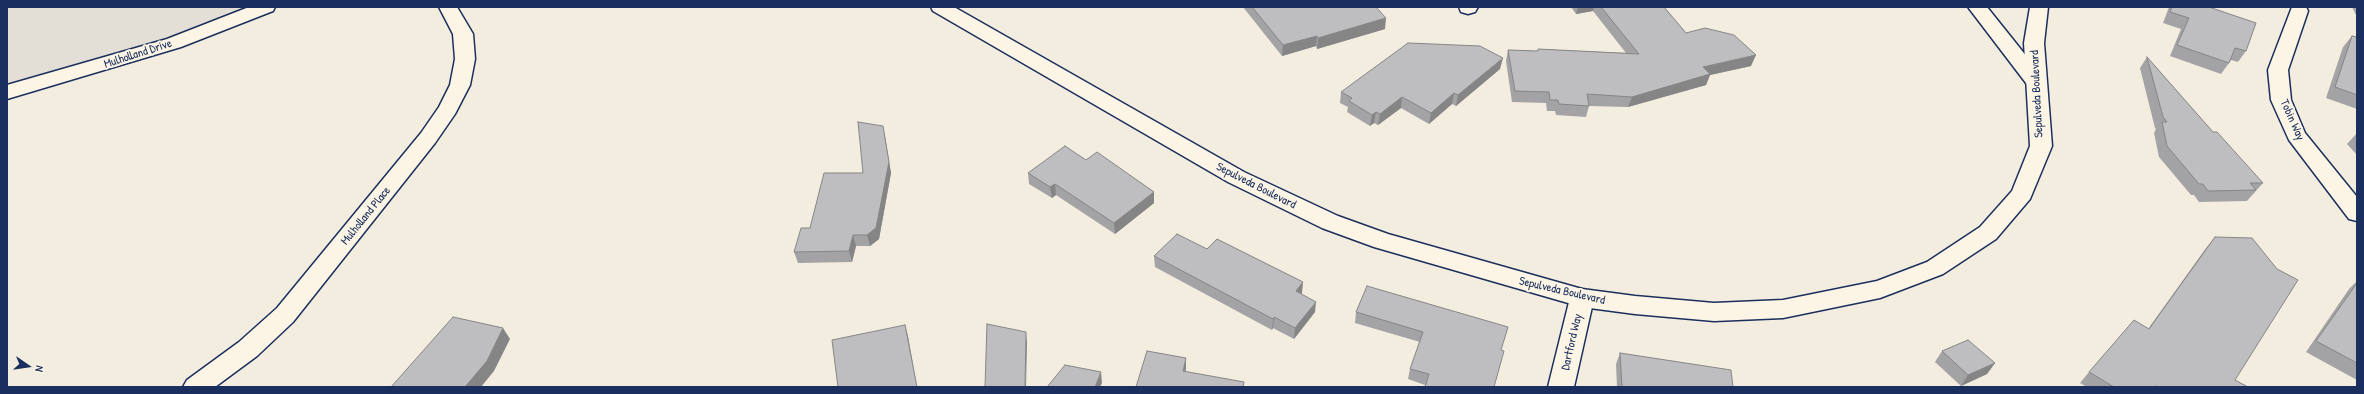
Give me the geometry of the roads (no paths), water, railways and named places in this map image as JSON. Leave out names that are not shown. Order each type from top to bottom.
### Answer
[{"type":"main road","name":"Mulholland Drive","points":[[7,92],[108,64],[174,43],[266,7]]},
{"type":"main road","name":"Mulholland Place","points":[[196,387],[248,349],[285,315],[428,138],[448,110],[460,85],[465,59],[463,34],[448,7]]},
{"type":"main road","name":"Sepulveda Boulevard","points":[[940,7],[1236,177],[1280,200],[1382,241],[1582,298],[1635,305],[1714,312],[1783,310],[1880,289],[1935,268],[1988,233],[2022,194],[2041,146],[2034,43],[2039,7]]},
{"type":"main road","points":[[1977,7],[2036,82]]},
{"type":"main road","name":"Tobin Way","points":[[2300,11],[2278,70],[2281,100],[2296,135],[2357,213]]},
{"type":"main road","name":"Dartford Way","points":[[1561,387],[1582,298]]}]
